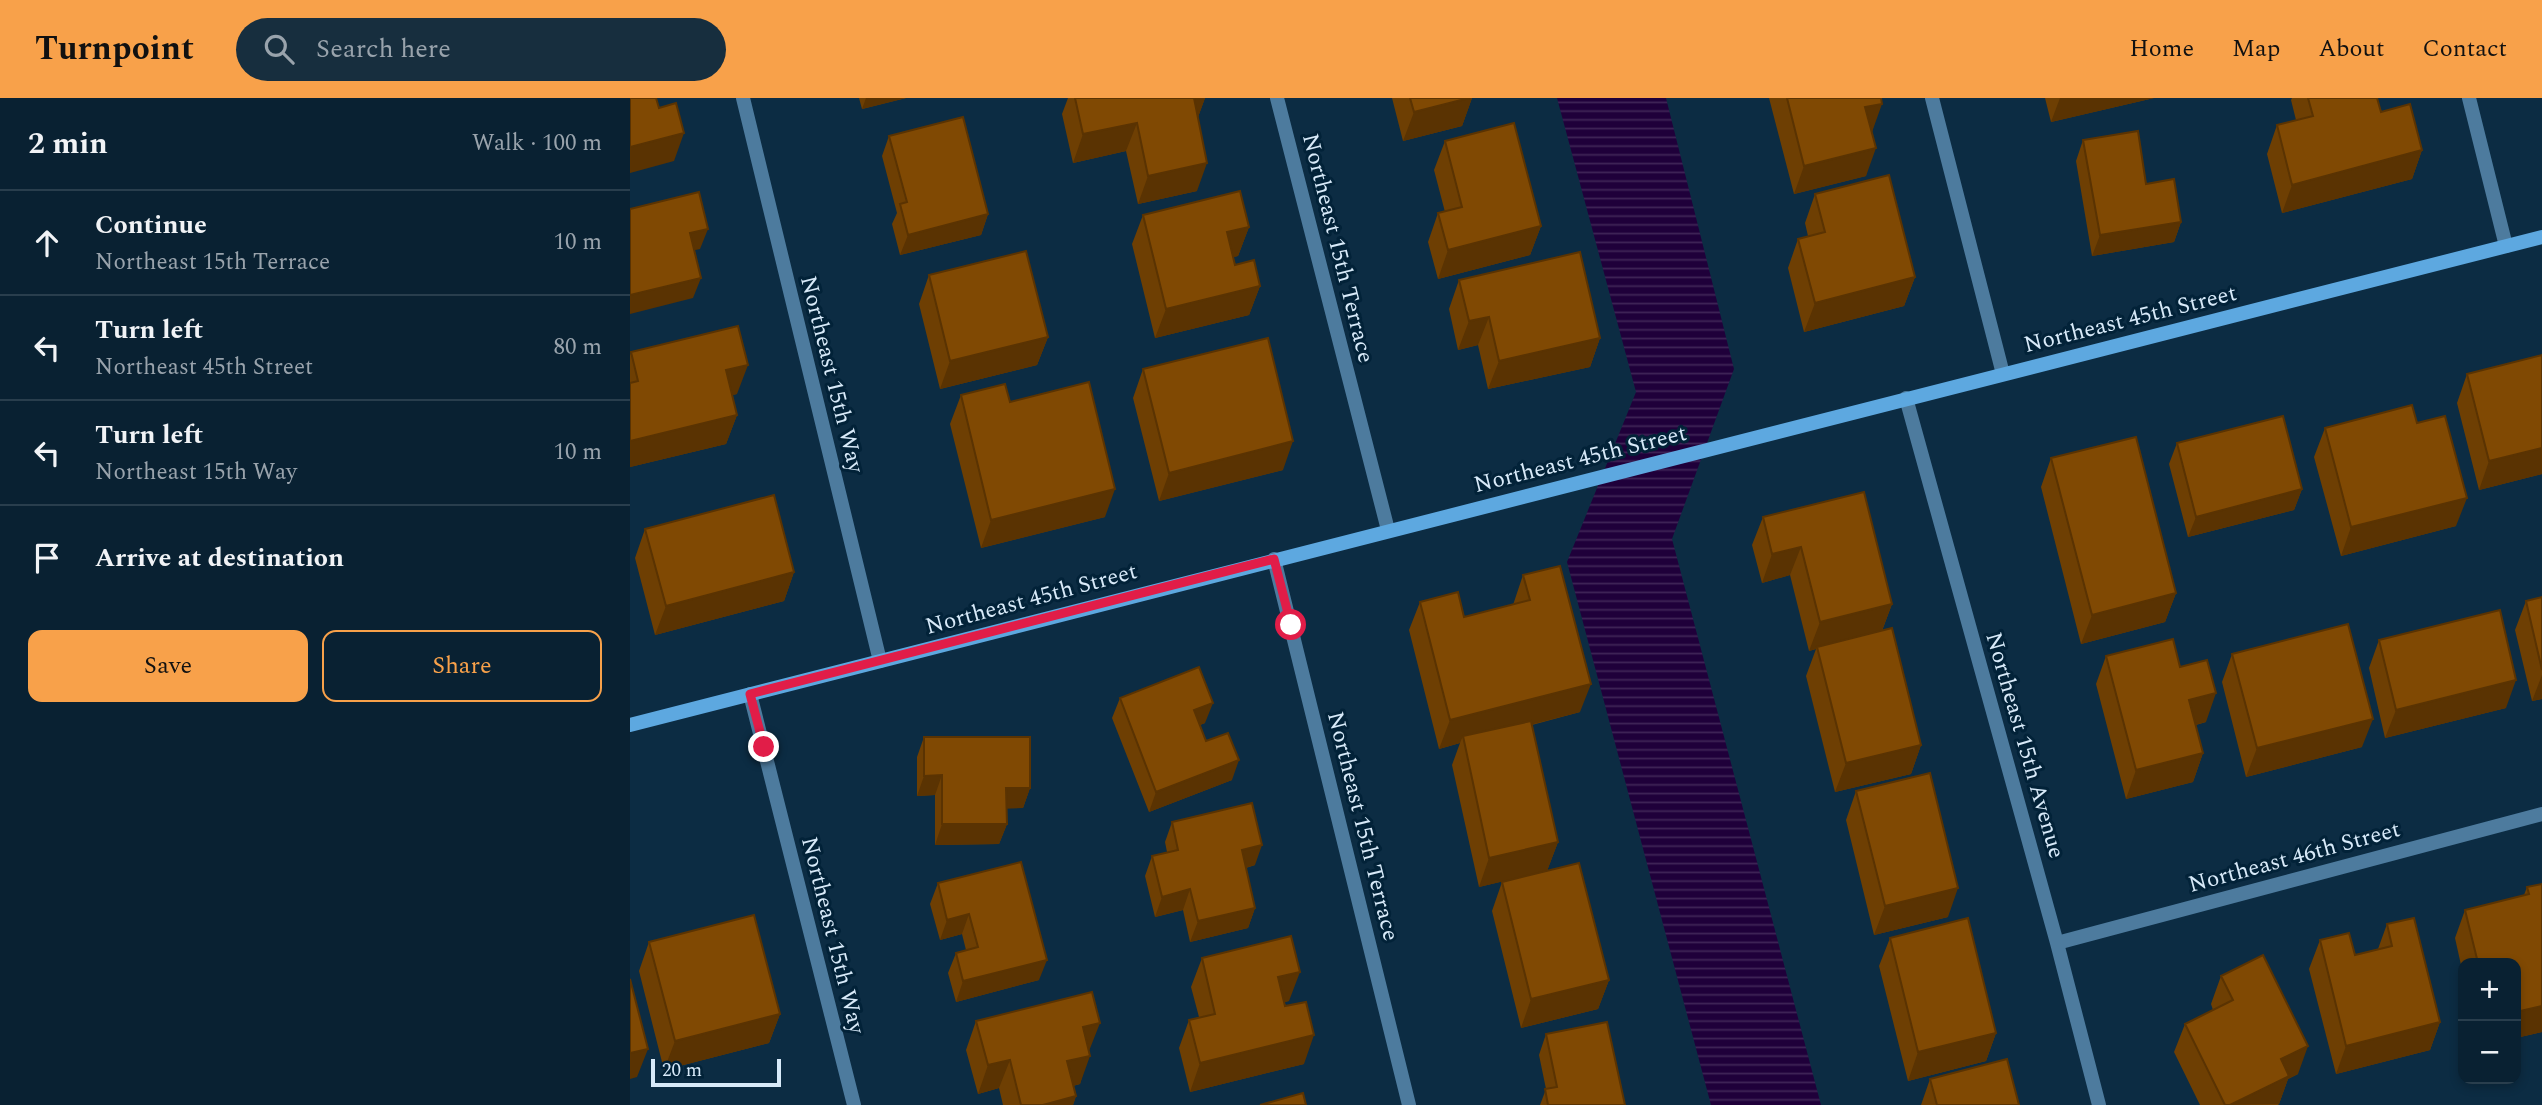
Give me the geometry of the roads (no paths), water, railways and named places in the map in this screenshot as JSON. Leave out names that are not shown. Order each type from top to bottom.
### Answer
[{"type":"street","name":"Northeast 15th Way","points":[[743,98],[880,661]]},
{"type":"street","name":"Northeast 15th Terrace","points":[[1277,98],[1388,530]]},
{"type":"street","points":[[1933,98],[2003,374]]},
{"type":"street","points":[[2469,98],[2506,246]]},
{"type":"street","name":"Northeast 45th Street","points":[[630,725],[2542,237]]},
{"type":"street","name":"Northeast 15th Avenue","points":[[1906,398],[2057,943],[2099,1105]]},
{"type":"street","name":"Northeast 15th Terrace","points":[[1274,559],[1409,1105]]},
{"type":"street","name":"Northeast 15th Way","points":[[750,694],[854,1105]]},
{"type":"street","name":"Northeast 46th Street","points":[[2057,943],[2542,814]]}]
